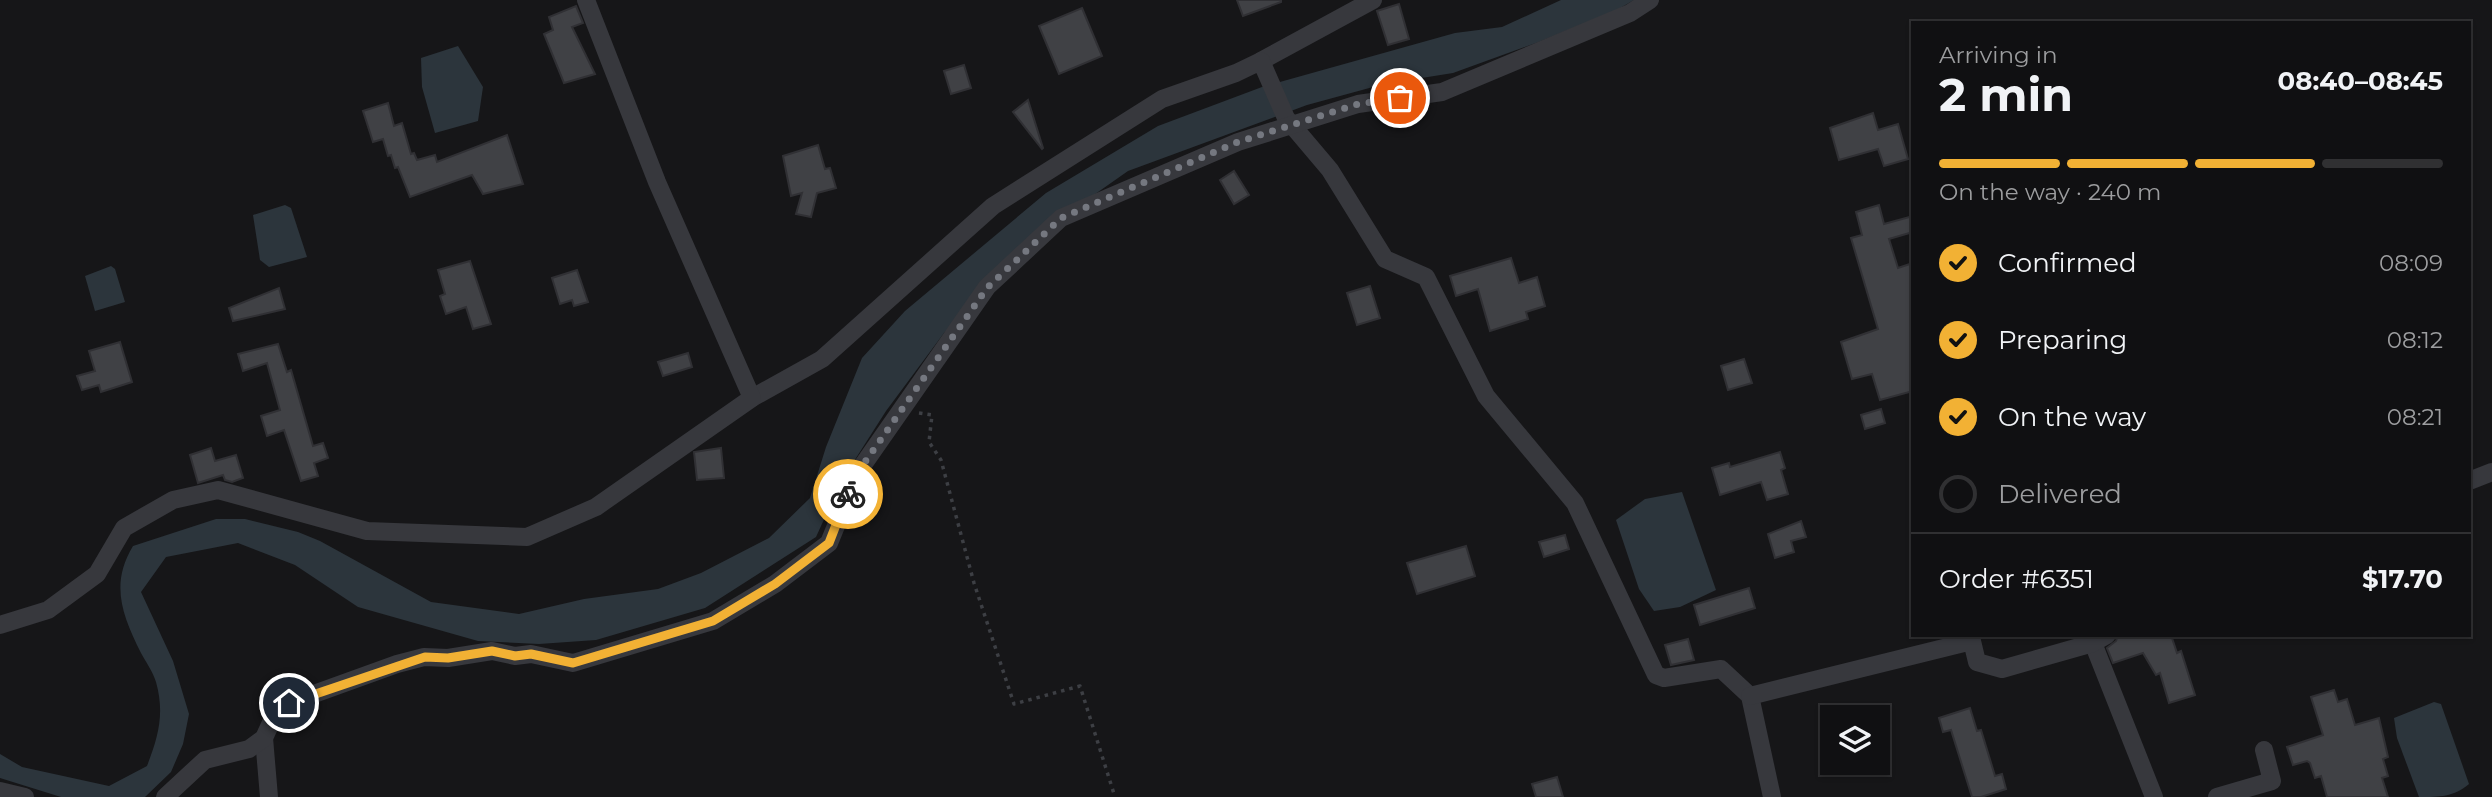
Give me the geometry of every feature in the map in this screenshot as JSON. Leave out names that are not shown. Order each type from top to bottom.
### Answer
[{"type":"street","points":[[586,0],[657,182],[752,398]]},
{"type":"street","points":[[0,625],[48,610],[97,573],[124,528],[173,500],[218,491],[367,531],[527,537],[596,507],[752,398],[822,359],[993,206],[1162,99],[1236,74],[1373,0]]},
{"type":"street","points":[[269,797],[264,738],[274,716],[289,703],[397,664],[425,657],[448,658],[492,651],[515,656],[531,654],[573,663],[713,621],[775,584],[829,543],[858,472],[987,288],[1061,218],[1289,121],[1358,104],[1442,92],[1630,12],[1650,0]]},
{"type":"street","points":[[1261,61],[1268,82],[1289,121],[1330,170],[1385,259],[1426,278],[1486,396],[1575,503],[1656,675],[1664,678],[1721,668],[1749,696],[1772,797]]},
{"type":"street","points":[[2471,480],[2492,472]]},
{"type":"street","points":[[1749,696],[1972,641],[1977,662],[2002,669],[2100,639],[2154,797]]},
{"type":"street","points":[[165,797],[205,760],[249,749],[264,738]]},
{"type":"street","points":[[2217,797],[2272,781],[2264,750]]},
{"type":"street","points":[[0,792],[25,797]]},
{"type":"path","points":[[900,411],[932,415],[929,442],[941,460],[974,583],[1014,704],[1080,686],[1115,797]]},
{"type":"shaded area","points":[[1561,0],[1634,0],[1615,11],[1536,43],[1453,73],[1384,84],[1307,105],[1128,171],[1061,218],[1003,264],[944,333],[886,411],[842,480],[816,537],[705,608],[596,640],[539,644],[478,641],[358,607],[295,565],[238,543],[166,557],[141,592],[173,661],[189,714],[183,744],[171,772],[145,797],[61,797],[0,778],[0,754],[22,767],[109,786],[147,766],[157,735],[160,705],[155,678],[128,626],[121,600],[122,573],[133,546],[216,519],[245,519],[298,532],[320,541],[431,602],[519,614],[584,599],[658,589],[701,573],[769,538],[810,498],[826,447],[862,358],[905,311],[1046,193],[1158,126],[1262,87],[1455,33],[1502,27]]},
{"type":"shaded area","points":[[458,46],[483,87],[478,121],[435,133],[422,87],[421,58]]},
{"type":"shaded area","points":[[285,205],[291,208],[307,257],[269,267],[260,260],[253,215]]},
{"type":"shaded area","points":[[111,266],[115,269],[125,302],[95,311],[85,276]]},
{"type":"shaded area","points":[[1682,492],[1716,590],[1680,607],[1654,611],[1639,589],[1616,520],[1645,499]]},
{"type":"shaded area","points":[[2434,702],[2441,704],[2469,784],[2452,794],[2419,797],[2397,738],[2394,718]]},
{"type":"building","points":[[1237,0],[1281,0],[1281,2],[1243,16]]},
{"type":"building","points":[[1399,4],[1409,39],[1388,45],[1377,11]]},
{"type":"building","points":[[576,6],[583,23],[572,27],[595,74],[564,83],[544,34],[553,30],[549,17]]},
{"type":"building","points":[[1082,8],[1102,56],[1059,74],[1039,26]]},
{"type":"building","points":[[964,65],[971,88],[951,94],[944,71]]},
{"type":"building","points":[[1028,100],[1043,148],[1042,149],[1013,112]]},
{"type":"building","points":[[388,103],[394,126],[402,123],[411,154],[414,153],[417,160],[435,155],[437,162],[507,135],[523,184],[483,194],[472,175],[410,197],[398,167],[395,168],[391,155],[388,156],[383,139],[373,142],[363,111]]},
{"type":"building","points":[[1873,113],[1878,130],[1898,124],[1908,159],[1884,166],[1878,149],[1839,160],[1830,128]]},
{"type":"building","points":[[818,145],[825,169],[830,168],[836,188],[817,193],[811,217],[796,214],[802,193],[791,196],[783,156]]},
{"type":"building","points":[[1234,171],[1249,195],[1234,204],[1220,180]]},
{"type":"building","points":[[1879,205],[1884,224],[1911,217],[1911,233],[1889,239],[1898,268],[1911,264],[1911,392],[1880,400],[1872,374],[1852,379],[1841,342],[1878,329],[1851,238],[1862,235],[1856,212]]},
{"type":"building","points":[[1511,258],[1519,283],[1537,277],[1545,306],[1526,312],[1528,319],[1490,331],[1478,289],[1456,296],[1450,276]]},
{"type":"building","points":[[470,261],[491,324],[473,329],[466,307],[446,314],[440,296],[445,294],[438,270]]},
{"type":"building","points":[[577,270],[588,302],[574,306],[572,300],[560,304],[552,278]]},
{"type":"building","points":[[1370,286],[1380,318],[1357,325],[1347,293]]},
{"type":"building","points":[[279,288],[285,309],[233,321],[229,308]]},
{"type":"building","points":[[120,342],[132,382],[101,392],[99,385],[82,390],[77,376],[95,371],[89,351]]},
{"type":"building","points":[[278,344],[287,372],[291,370],[313,446],[323,443],[328,458],[314,463],[318,476],[301,481],[284,430],[267,436],[261,416],[280,410],[267,363],[243,371],[238,354]]},
{"type":"building","points":[[688,353],[692,367],[663,376],[658,362]]},
{"type":"building","points":[[1744,359],[1752,383],[1728,390],[1721,366]]},
{"type":"building","points":[[1881,409],[1885,423],[1865,429],[1861,415]]},
{"type":"building","points":[[211,448],[215,461],[236,455],[243,478],[232,482],[225,480],[223,475],[198,483],[190,455]]},
{"type":"building","points":[[721,448],[724,478],[697,480],[694,452]]},
{"type":"building","points":[[1780,452],[1785,468],[1781,470],[1788,494],[1767,500],[1761,482],[1720,495],[1712,468],[1729,463],[1730,467]]},
{"type":"building","points":[[1801,521],[1806,537],[1791,541],[1794,552],[1775,558],[1768,534]]},
{"type":"building","points":[[1565,535],[1569,549],[1544,557],[1539,542]]},
{"type":"building","points":[[1466,546],[1475,576],[1417,594],[1407,563]]},
{"type":"building","points":[[1749,588],[1755,608],[1700,625],[1694,605]]},
{"type":"building","points":[[2117,637],[2172,637],[2177,653],[2181,651],[2195,695],[2169,703],[2160,673],[2156,675],[2143,653],[2113,663],[2107,648]]},
{"type":"building","points":[[1688,639],[1694,660],[1671,665],[1665,645]]},
{"type":"building","points":[[2334,690],[2338,702],[2347,699],[2355,725],[2379,718],[2388,757],[2383,759],[2388,776],[2382,778],[2388,797],[2327,797],[2321,776],[2315,778],[2310,763],[2307,761],[2293,765],[2287,747],[2323,735],[2311,697]]},
{"type":"building","points":[[1970,708],[1977,731],[1981,730],[1995,776],[2002,774],[2006,789],[1981,797],[1972,797],[1951,730],[1943,732],[1939,718]]},
{"type":"building","points":[[1557,777],[1563,797],[1536,797],[1532,784]]},
{"type":"way so far","points":[[848,494],[858,472],[987,288],[1061,218],[1238,142],[1358,104],[1400,98]]},
{"type":"route","points":[[289,703],[397,664],[425,657],[448,658],[492,651],[515,656],[531,654],[573,663],[713,621],[775,584],[829,543],[848,494]]}]
